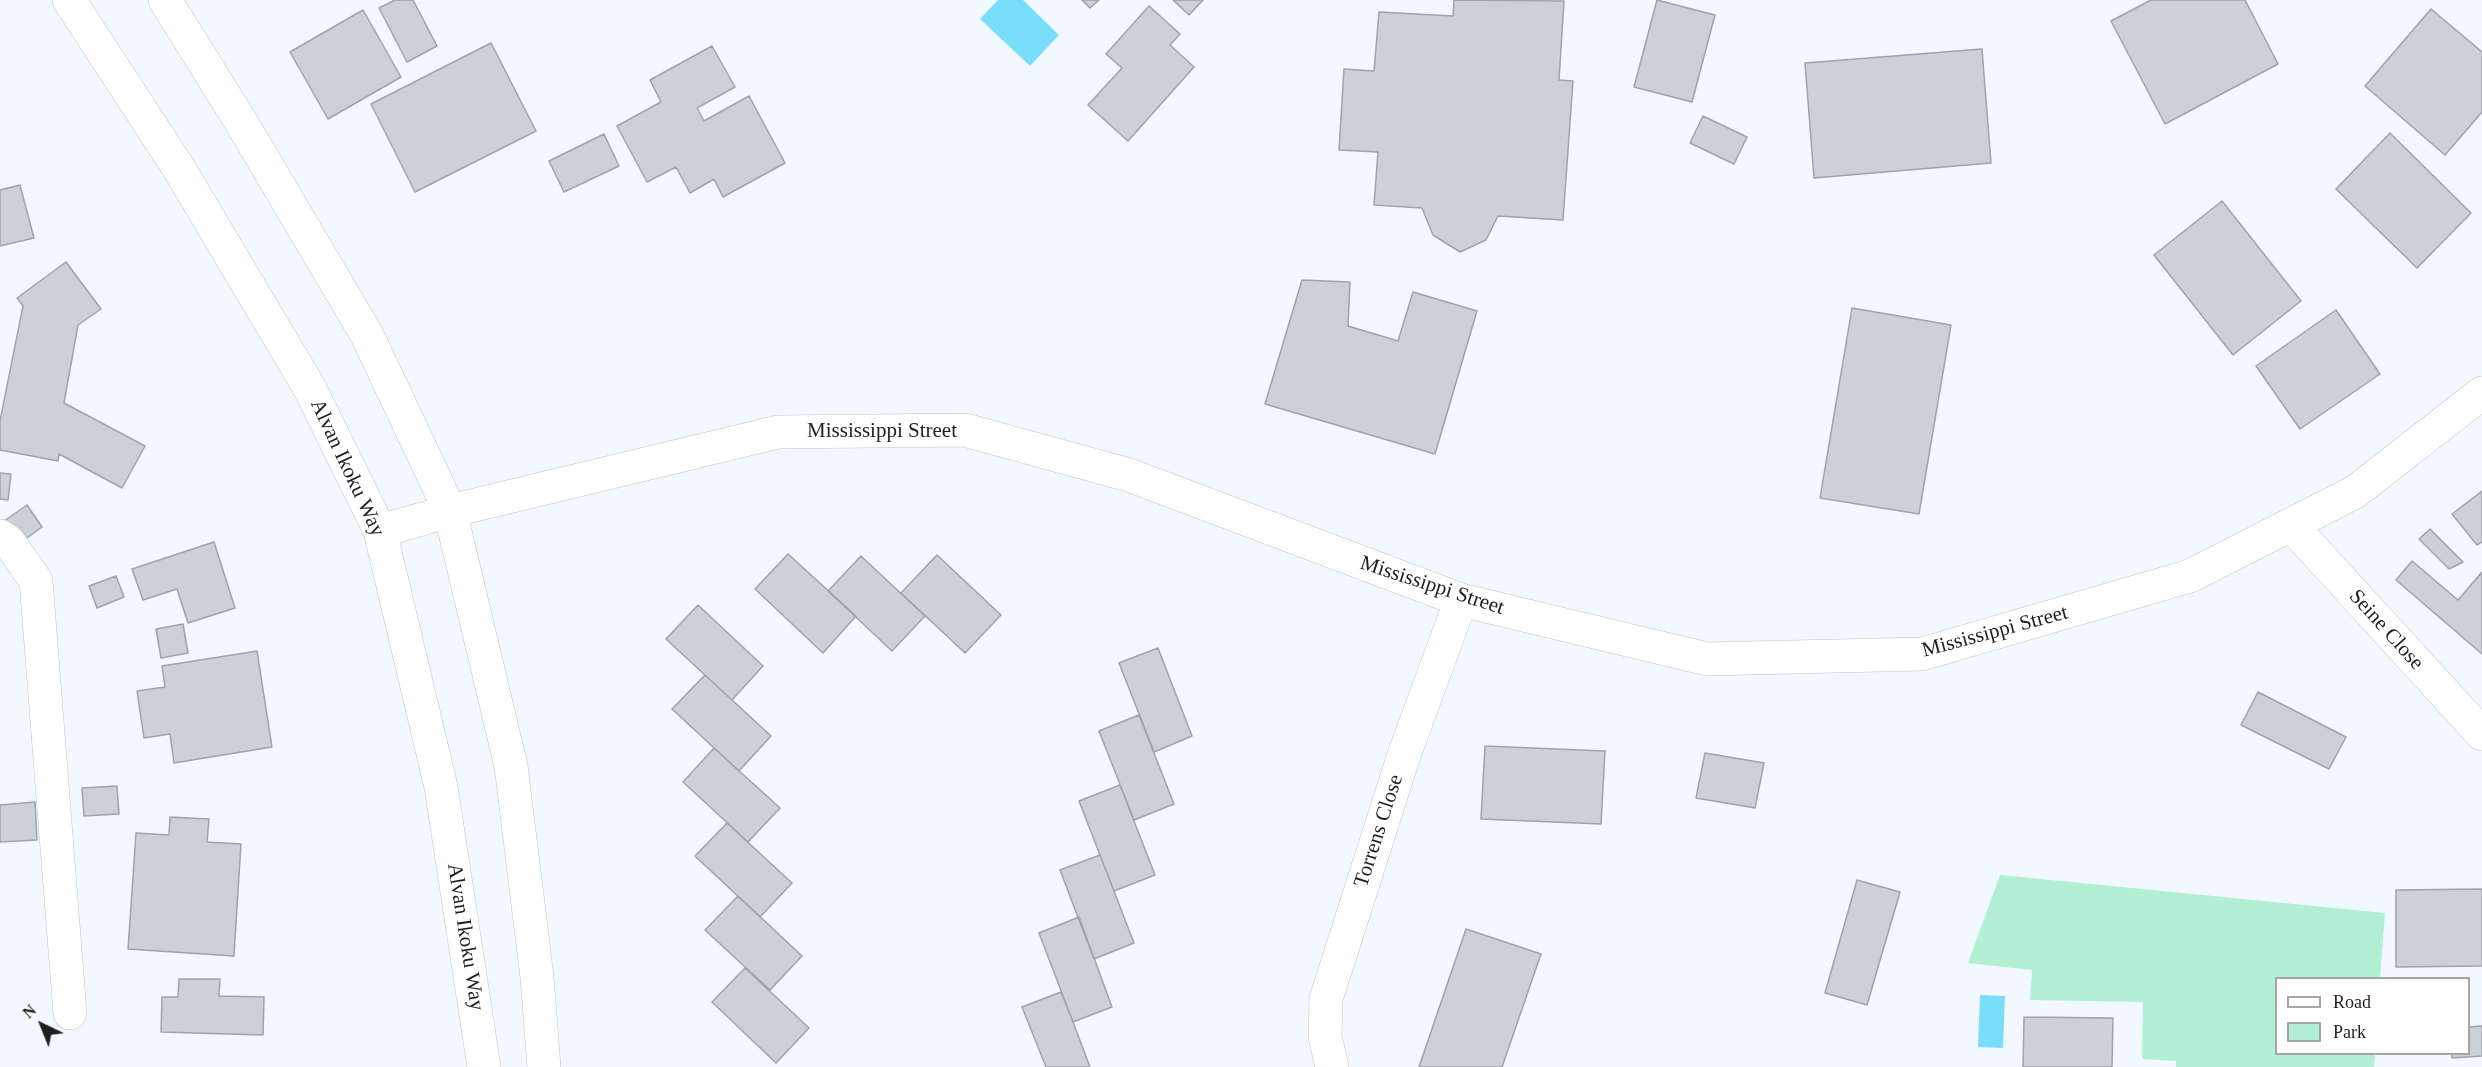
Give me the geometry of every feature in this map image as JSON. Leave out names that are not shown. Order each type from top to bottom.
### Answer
[{"type":"street","name":"Alvan Ikoku Way","points":[[69,0],[178,167],[309,387],[380,531],[441,787],[484,1067]]},
{"type":"street","points":[[165,0],[241,122],[367,335],[450,511],[512,766],[537,977],[544,1067]]},
{"type":"street","name":"Mississippi Street","points":[[380,531],[450,511],[778,432],[965,430],[1129,475],[1461,600],[1707,659],[1922,654],[2190,576],[2355,492],[2478,404]]},
{"type":"street","name":"Seine Close","points":[[2291,525],[2482,734]]},
{"type":"street","points":[[0,536],[9,542],[36,580],[70,1013]]},
{"type":"street","name":"Torrens Close","points":[[1332,1067],[1325,1036],[1326,999],[1404,755],[1461,600]]},
{"type":"green space","points":[[2000,875],[2385,913],[2380,977],[2275,977],[2275,1055],[2375,1055],[2374,1067],[2176,1067],[2176,1061],[2142,1059],[2143,1002],[2030,1000],[2032,970],[1968,963]]},
{"type":"water","points":[[998,0],[1023,0],[1059,35],[1030,66],[980,19]]},
{"type":"water","points":[[1980,995],[2005,996],[2003,1048],[1978,1047]]},
{"type":"building","points":[[395,0],[413,0],[437,46],[407,62],[379,8]]},
{"type":"building","points":[[1082,0],[1099,0],[1090,8]]},
{"type":"building","points":[[1173,0],[1203,0],[1189,15]]},
{"type":"building","points":[[1454,0],[1564,1],[1559,80],[1573,81],[1563,220],[1498,216],[1486,240],[1460,252],[1433,235],[1422,208],[1374,205],[1378,152],[1339,150],[1344,69],[1374,71],[1379,12],[1453,16]]},
{"type":"building","points":[[1657,0],[1715,15],[1692,102],[1634,87]]},
{"type":"building","points":[[2151,0],[2245,0],[2278,64],[2165,124],[2111,21]]},
{"type":"building","points":[[1149,6],[1180,34],[1170,45],[1194,67],[1128,141],[1088,105],[1122,68],[1106,54]]},
{"type":"building","points":[[2431,9],[2482,52],[2482,112],[2445,155],[2365,86]]},
{"type":"building","points":[[363,10],[401,77],[328,119],[290,52]]},
{"type":"building","points":[[491,43],[536,131],[415,192],[371,104]]},
{"type":"building","points":[[712,46],[735,87],[697,108],[704,121],[749,96],[785,163],[723,197],[714,179],[690,193],[676,167],[647,182],[617,126],[661,102],[650,80]]},
{"type":"building","points":[[1982,49],[1991,163],[1814,178],[1805,63]]},
{"type":"building","points":[[1703,116],[1747,137],[1734,164],[1690,143]]},
{"type":"building","points":[[2390,133],[2471,213],[2417,268],[2336,189]]},
{"type":"building","points":[[604,134],[619,166],[564,192],[549,161]]},
{"type":"building","points":[[20,185],[34,238],[0,246],[0,190]]},
{"type":"building","points":[[2222,201],[2301,301],[2233,355],[2154,255]]},
{"type":"building","points":[[66,262],[101,309],[78,325],[64,403],[145,446],[122,488],[59,454],[58,461],[0,450],[0,421],[23,306],[17,298]]},
{"type":"building","points":[[1302,280],[1350,282],[1348,326],[1398,341],[1413,292],[1477,311],[1435,454],[1265,404]]},
{"type":"building","points":[[1852,308],[1951,325],[1919,514],[1820,498]]},
{"type":"building","points":[[2336,310],[2380,374],[2300,429],[2256,366]]},
{"type":"building","points":[[0,473],[11,474],[8,500],[0,499]]},
{"type":"building","points":[[2482,491],[2482,542],[2477,545],[2452,514]]},
{"type":"building","points":[[27,505],[42,527],[20,543],[4,521]]},
{"type":"building","points":[[2430,529],[2463,562],[2449,569],[2419,539]]},
{"type":"building","points":[[214,542],[235,608],[188,623],[177,589],[143,600],[132,569]]},
{"type":"building","points":[[788,554],[856,616],[823,653],[755,589]]},
{"type":"building","points":[[937,555],[1001,615],[965,653],[901,593]]},
{"type":"building","points":[[861,556],[925,616],[892,651],[828,591]]},
{"type":"building","points":[[2412,561],[2458,600],[2482,572],[2482,654],[2396,580]]},
{"type":"building","points":[[116,576],[124,597],[97,608],[89,586]]},
{"type":"building","points":[[698,605],[763,666],[732,700],[666,639]]},
{"type":"building","points":[[183,624],[188,653],[161,658],[156,629]]},
{"type":"building","points":[[1158,648],[1192,736],[1154,752],[1119,663]]},
{"type":"building","points":[[257,651],[272,747],[174,763],[170,734],[144,738],[137,691],[165,687],[162,666]]},
{"type":"building","points":[[705,675],[771,736],[739,771],[672,709]]},
{"type":"building","points":[[2258,692],[2346,737],[2329,769],[2241,725]]},
{"type":"building","points":[[1139,715],[1174,804],[1134,820],[1099,731]]},
{"type":"building","points":[[1485,746],[1605,751],[1601,824],[1481,819]]},
{"type":"building","points":[[714,748],[780,808],[748,842],[683,782]]},
{"type":"building","points":[[1705,753],[1764,763],[1755,808],[1696,798]]},
{"type":"building","points":[[1120,785],[1155,875],[1114,891],[1079,801]]},
{"type":"building","points":[[117,786],[119,814],[84,816],[82,788]]},
{"type":"building","points":[[35,802],[37,840],[0,842],[0,805]]},
{"type":"building","points":[[170,817],[209,819],[207,842],[241,844],[234,956],[128,949],[136,833],[169,835]]},
{"type":"building","points":[[727,823],[792,883],[760,917],[695,856]]},
{"type":"building","points":[[1100,855],[1134,943],[1094,959],[1060,870]]},
{"type":"building","points":[[1857,880],[1900,892],[1867,1005],[1825,993]]},
{"type":"building","points":[[2482,889],[2482,966],[2396,967],[2396,890]]},
{"type":"building","points":[[738,896],[802,956],[770,990],[705,930]]},
{"type":"building","points":[[1079,917],[1112,1007],[1073,1022],[1039,933]]},
{"type":"building","points":[[1466,929],[1541,954],[1502,1067],[1419,1067]]},
{"type":"building","points":[[745,968],[809,1028],[776,1063],[712,1002]]},
{"type":"building","points":[[179,979],[220,979],[219,996],[264,997],[263,1035],[161,1032],[162,997],[178,997]]},
{"type":"building","points":[[1061,992],[1090,1067],[1046,1067],[1022,1007]]},
{"type":"building","points":[[2024,1017],[2113,1018],[2112,1067],[2023,1067]]},
{"type":"building","points":[[2482,1026],[2482,1056],[2452,1058],[2452,1055],[2470,1055],[2470,1027]]}]
